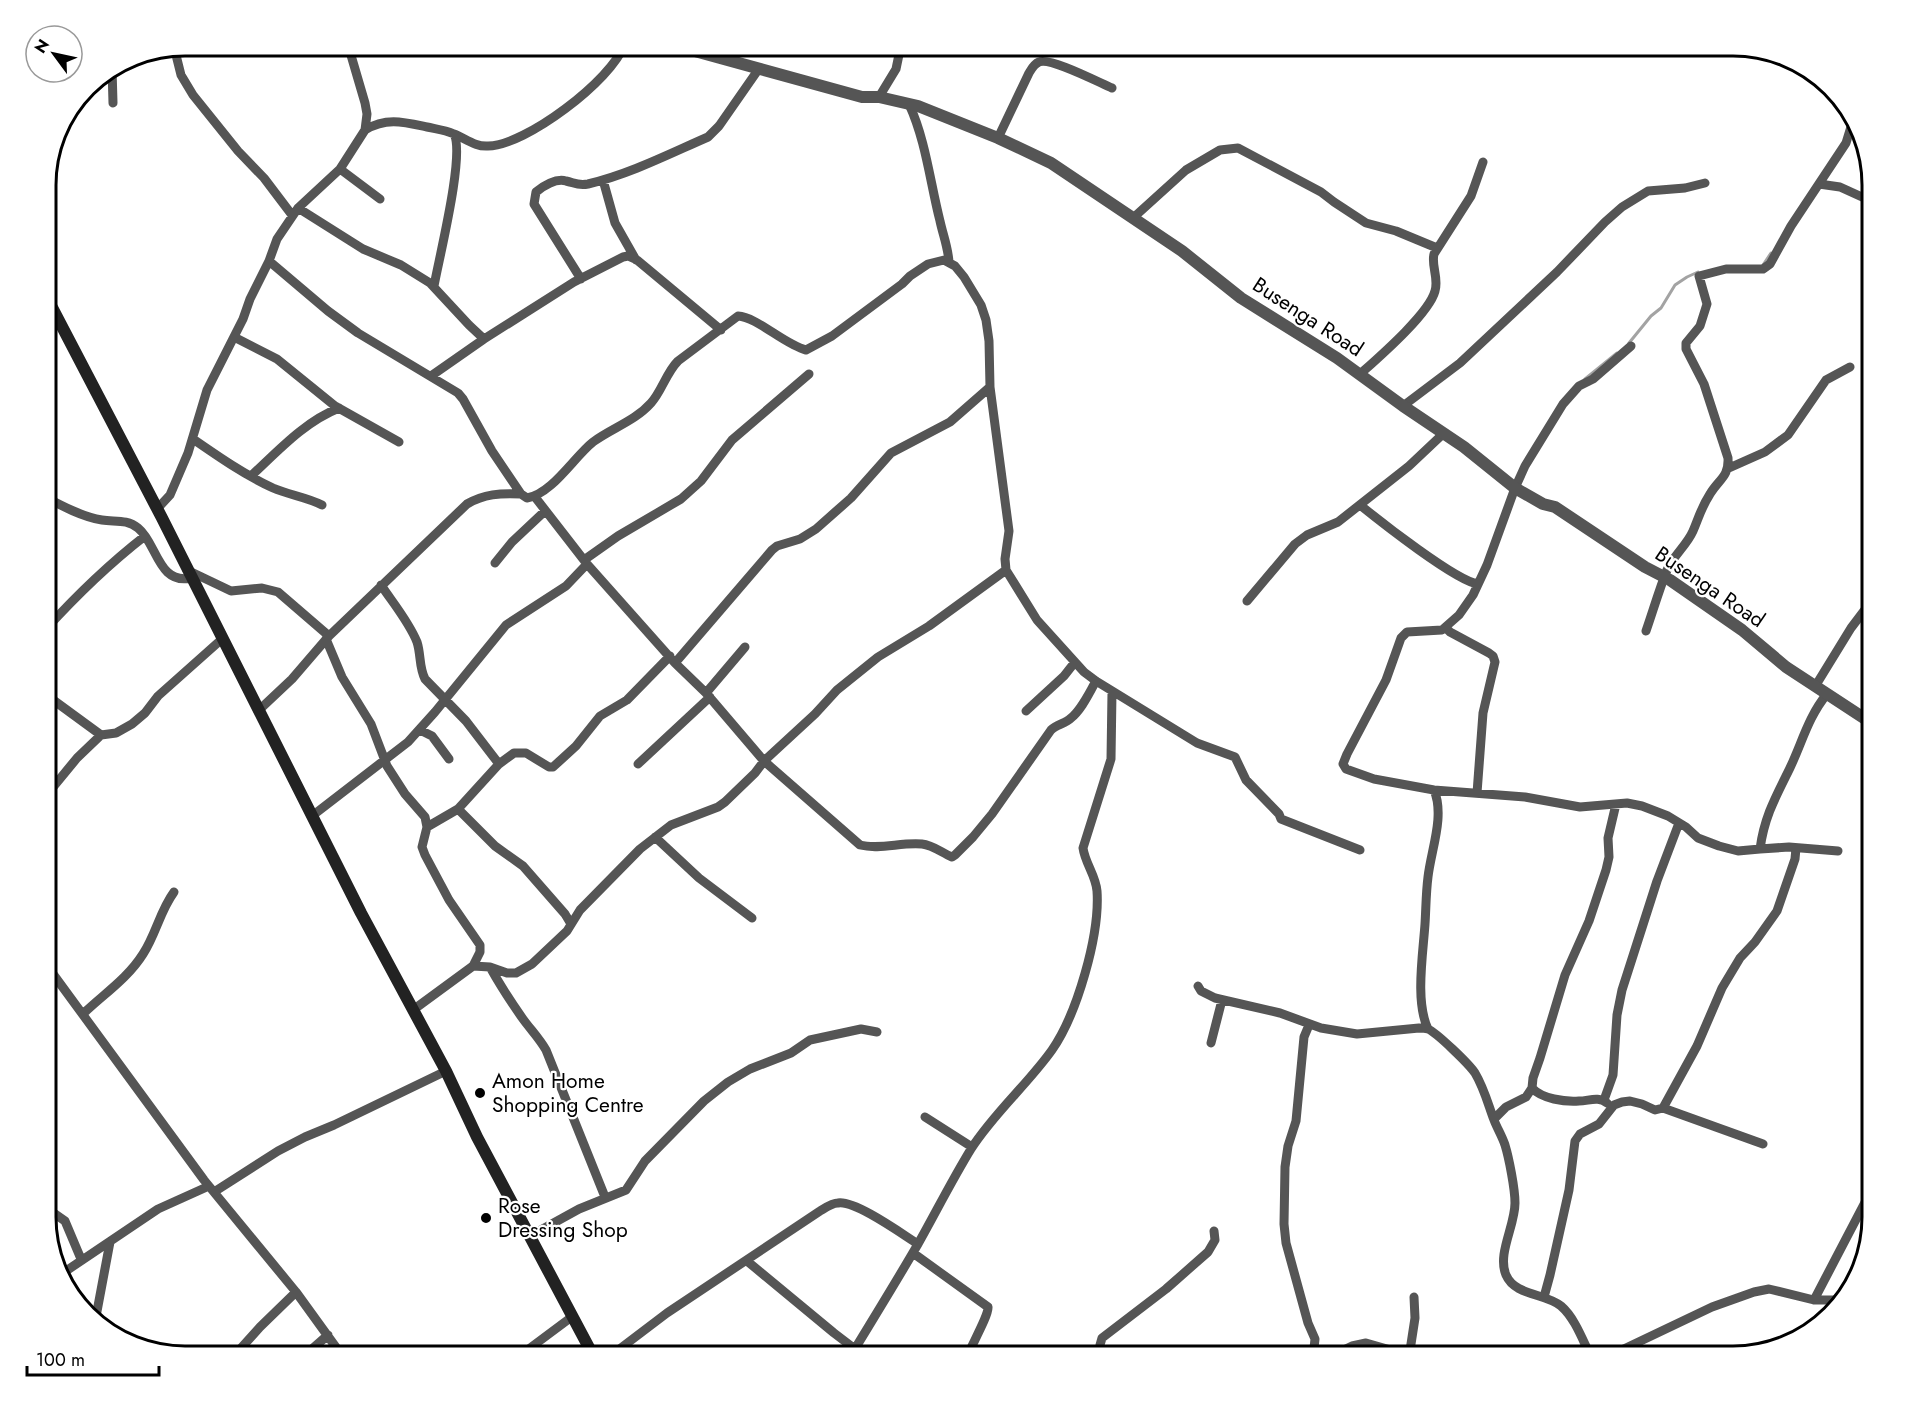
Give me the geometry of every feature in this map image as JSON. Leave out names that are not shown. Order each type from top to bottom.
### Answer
[{"type":"main road","points":[[56,315],[312,816],[446,1071],[477,1137],[588,1346]]},
{"type":"street","points":[[157,509],[170,495],[193,439],[207,390],[234,337],[277,239],[295,212],[340,169],[365,130],[367,114],[365,103],[351,56]]},
{"type":"street","points":[[365,130],[375,124],[392,120],[454,134],[488,147],[501,145],[526,134],[577,101],[619,56]]},
{"type":"street","name":"Busenga Road","points":[[710,56],[862,97],[879,97],[909,104],[998,138],[1051,163],[1182,251],[1241,298],[1337,358],[1443,433],[1515,488],[1543,504],[1555,507],[1665,578],[1742,630],[1786,667],[1862,717]]},
{"type":"street","points":[[879,97],[896,69],[899,56]]},
{"type":"street","points":[[176,57],[181,75],[193,95],[238,151],[295,212],[363,249],[400,265],[434,286],[484,339]]},
{"type":"street","points":[[998,138],[1029,73],[1039,61],[1053,62],[1112,88]]},
{"type":"street","points":[[581,279],[534,204],[535,196],[540,188],[559,181],[578,186],[603,180],[708,137],[719,126],[758,70]]},
{"type":"street","points":[[112,78],[113,103]]},
{"type":"street","points":[[909,104],[917,122],[928,161],[940,222],[947,242],[949,262]]},
{"type":"street","points":[[1646,631],[1668,568],[1693,531],[1701,508],[1729,468],[1728,458],[1704,384],[1686,349],[1686,343],[1700,326],[1707,304],[1699,276],[1726,269],[1763,269],[1770,264],[1791,226],[1846,142],[1850,130]]},
{"type":"street","points":[[434,286],[456,169],[457,139],[454,134]]},
{"type":"street","points":[[1132,218],[1186,170],[1220,150],[1238,148],[1321,192],[1366,223],[1396,231],[1437,248]]},
{"type":"street","points":[[1359,375],[1396,342],[1435,294],[1437,284],[1433,260],[1437,248],[1471,196],[1483,162]]},
{"type":"street","points":[[340,169],[380,200]]},
{"type":"street","points":[[603,180],[615,223],[636,260]]},
{"type":"street","points":[[1403,406],[1460,363],[1622,207],[1648,191],[1684,188],[1705,183]]},
{"type":"street","points":[[1819,184],[1839,187],[1862,197]]},
{"type":"street","points":[[431,376],[484,339],[581,279],[628,256],[636,260],[721,330]]},
{"type":"street","points":[[269,261],[358,333],[458,393],[492,451],[521,494],[527,498],[535,497],[592,443],[626,423],[650,404],[678,361],[738,316],[745,316],[802,349],[810,349],[832,336],[928,264],[945,260],[949,262],[964,277],[981,305],[986,320],[991,358],[990,387],[1009,531],[1005,559],[1006,570],[1037,620],[1075,662],[1096,681],[1197,743],[1235,757],[1241,773],[1280,814],[1281,819],[1360,850]]},
{"type":"street","points":[[234,337],[283,363],[339,408],[399,442]]},
{"type":"street","points":[[1631,346],[1593,379],[1579,386],[1569,395],[1525,466],[1487,565],[1467,604],[1446,628],[1435,631],[1407,632],[1401,638],[1386,680],[1343,764],[1350,772],[1366,777],[1434,790],[1525,797],[1580,807],[1627,803],[1648,807],[1679,823],[1698,838],[1738,851],[1796,848],[1838,851]]},
{"type":"street","points":[[1729,468],[1765,452],[1788,435],[1826,380],[1850,367]]},
{"type":"street","points":[[312,816],[386,761],[420,730],[506,625],[566,586],[585,562],[618,536],[681,499],[701,481],[732,440],[809,374]]},
{"type":"street","points":[[427,827],[458,809],[499,764],[514,753],[526,753],[549,767],[553,767],[576,746],[600,716],[627,700],[673,660],[772,550],[777,546],[800,539],[816,529],[850,498],[891,453],[950,422],[990,387]]},
{"type":"street","points":[[251,476],[298,433],[325,413],[339,408]]},
{"type":"street","points":[[1247,601],[1295,544],[1307,535],[1338,522],[1409,466],[1443,433]]},
{"type":"street","points":[[193,439],[236,468],[272,487],[310,499],[322,506]]},
{"type":"street","points":[[258,711],[292,679],[328,638],[381,585],[466,504],[491,494],[521,494]]},
{"type":"street","points":[[535,497],[585,562],[673,660],[708,695],[764,761],[860,845],[870,847],[919,844],[935,848],[952,857],[986,822],[1051,730],[1056,725],[1069,721],[1076,714],[1096,681]]},
{"type":"street","points":[[56,502],[102,520],[123,521],[139,528],[170,574],[177,579],[189,574],[231,591],[262,588],[278,592],[328,638],[342,677],[371,724],[386,761],[405,794],[425,817],[427,827],[422,847],[425,855],[449,900],[480,945],[480,952],[473,966],[413,1010]]},
{"type":"street","points":[[1360,505],[1470,583],[1478,584]]},
{"type":"street","points":[[495,563],[512,542],[545,511]]},
{"type":"street","points":[[56,618],[126,551],[145,536]]},
{"type":"street","points":[[473,966],[516,973],[532,964],[567,931],[580,910],[640,849],[671,825],[718,807],[725,802],[837,690],[878,657],[929,626],[1006,570]]},
{"type":"street","points":[[381,585],[416,640],[423,676],[466,721],[499,764]]},
{"type":"street","points":[[1816,685],[1862,614]]},
{"type":"street","points":[[1446,628],[1489,653],[1495,662],[1483,713],[1477,793]]},
{"type":"street","points":[[56,784],[77,758],[101,735],[116,733],[132,724],[145,713],[158,696],[222,639]]},
{"type":"street","points":[[638,764],[708,695],[745,646]]},
{"type":"street","points":[[1026,711],[1064,676],[1075,662]]},
{"type":"street","points":[[857,1346],[913,1253],[972,1147],[993,1118],[1045,1059],[1068,1022],[1095,934],[1097,889],[1086,862],[1084,843],[1111,759],[1112,692]]},
{"type":"street","points":[[1760,849],[1763,829],[1778,789],[1817,706],[1827,694]]},
{"type":"street","points":[[56,702],[101,735]]},
{"type":"street","points":[[420,730],[432,736],[449,759]]},
{"type":"street","points":[[1434,790],[1438,808],[1428,879],[1422,980],[1423,1020],[1428,1029],[1473,1071],[1487,1097],[1505,1145],[1515,1201],[1512,1227],[1504,1259],[1509,1282],[1529,1294],[1562,1307],[1585,1346]]},
{"type":"street","points":[[1494,1119],[1506,1107],[1526,1097],[1533,1088],[1535,1069],[1565,975],[1588,921],[1610,857],[1608,838],[1616,804]]},
{"type":"street","points":[[458,809],[495,846],[522,866],[565,914],[571,924]]},
{"type":"street","points":[[1604,1100],[1613,1075],[1617,1015],[1622,990],[1657,881],[1679,823]]},
{"type":"street","points":[[655,837],[699,878],[718,890],[752,918]]},
{"type":"street","points":[[1663,1108],[1697,1046],[1722,988],[1740,958],[1755,942],[1777,911],[1795,859],[1796,848]]},
{"type":"street","points":[[84,1013],[115,986],[139,960],[156,929],[165,905],[174,892]]},
{"type":"street","points":[[490,967],[502,990],[539,1037],[546,1050],[605,1197]]},
{"type":"street","points":[[56,977],[211,1189],[296,1292],[336,1346]]},
{"type":"street","points":[[1198,986],[1206,994],[1222,1000],[1280,1012],[1309,1025],[1357,1034],[1428,1029]]},
{"type":"street","points":[[1211,1043],[1222,1000]]},
{"type":"street","points":[[1309,1025],[1304,1037],[1296,1121],[1288,1146],[1285,1167],[1284,1224],[1286,1243],[1308,1323],[1315,1339],[1314,1346]]},
{"type":"street","points":[[530,1236],[579,1209],[626,1190],[645,1161],[704,1101],[728,1082],[750,1069],[791,1053],[810,1040],[861,1029],[877,1032]]},
{"type":"street","points":[[67,1270],[136,1222],[159,1209],[211,1189],[305,1137],[446,1071]]},
{"type":"street","points":[[1533,1088],[1537,1093],[1566,1101],[1604,1100]]},
{"type":"street","points":[[1604,1100],[1608,1112]]},
{"type":"street","points":[[1544,1298],[1569,1190],[1575,1141],[1581,1134],[1599,1124],[1614,1105],[1630,1101],[1655,1110],[1663,1108],[1763,1144]]},
{"type":"street","points":[[925,1117],[972,1147]]},
{"type":"street","points":[[624,1346],[820,1210],[838,1203],[849,1204],[870,1214],[918,1244]]},
{"type":"street","points":[[1814,1300],[1862,1208]]},
{"type":"street","points":[[56,1215],[65,1221],[81,1259]]},
{"type":"street","points":[[1100,1346],[1102,1338],[1166,1289],[1208,1252],[1215,1240],[1214,1232]]},
{"type":"street","points":[[97,1312],[110,1242]]},
{"type":"street","points":[[913,1253],[987,1306],[988,1312],[971,1346]]},
{"type":"street","points":[[747,1261],[846,1346]]},
{"type":"street","points":[[1630,1346],[1712,1307],[1754,1292],[1769,1289],[1814,1300],[1833,1300]]},
{"type":"street","points":[[243,1346],[296,1292]]},
{"type":"street","points":[[1411,1346],[1415,1318],[1414,1297]]},
{"type":"street","points":[[533,1346],[573,1316]]},
{"type":"street","points":[[316,1346],[328,1335]]},
{"type":"street","points":[[1352,1346],[1366,1343],[1376,1346]]},
{"type":"waterway","points":[[1763,265],[1771,253]]},
{"type":"waterway","points":[[1629,343],[1651,316],[1661,308],[1675,285],[1698,272]]},
{"type":"waterway","points":[[1585,379],[1617,353]]},
{"type":"place","name":"Amon Home Shopping Centre","points":[[480,1093]]},
{"type":"place","name":"Rose Dressing Shop","points":[[486,1218]]}]
